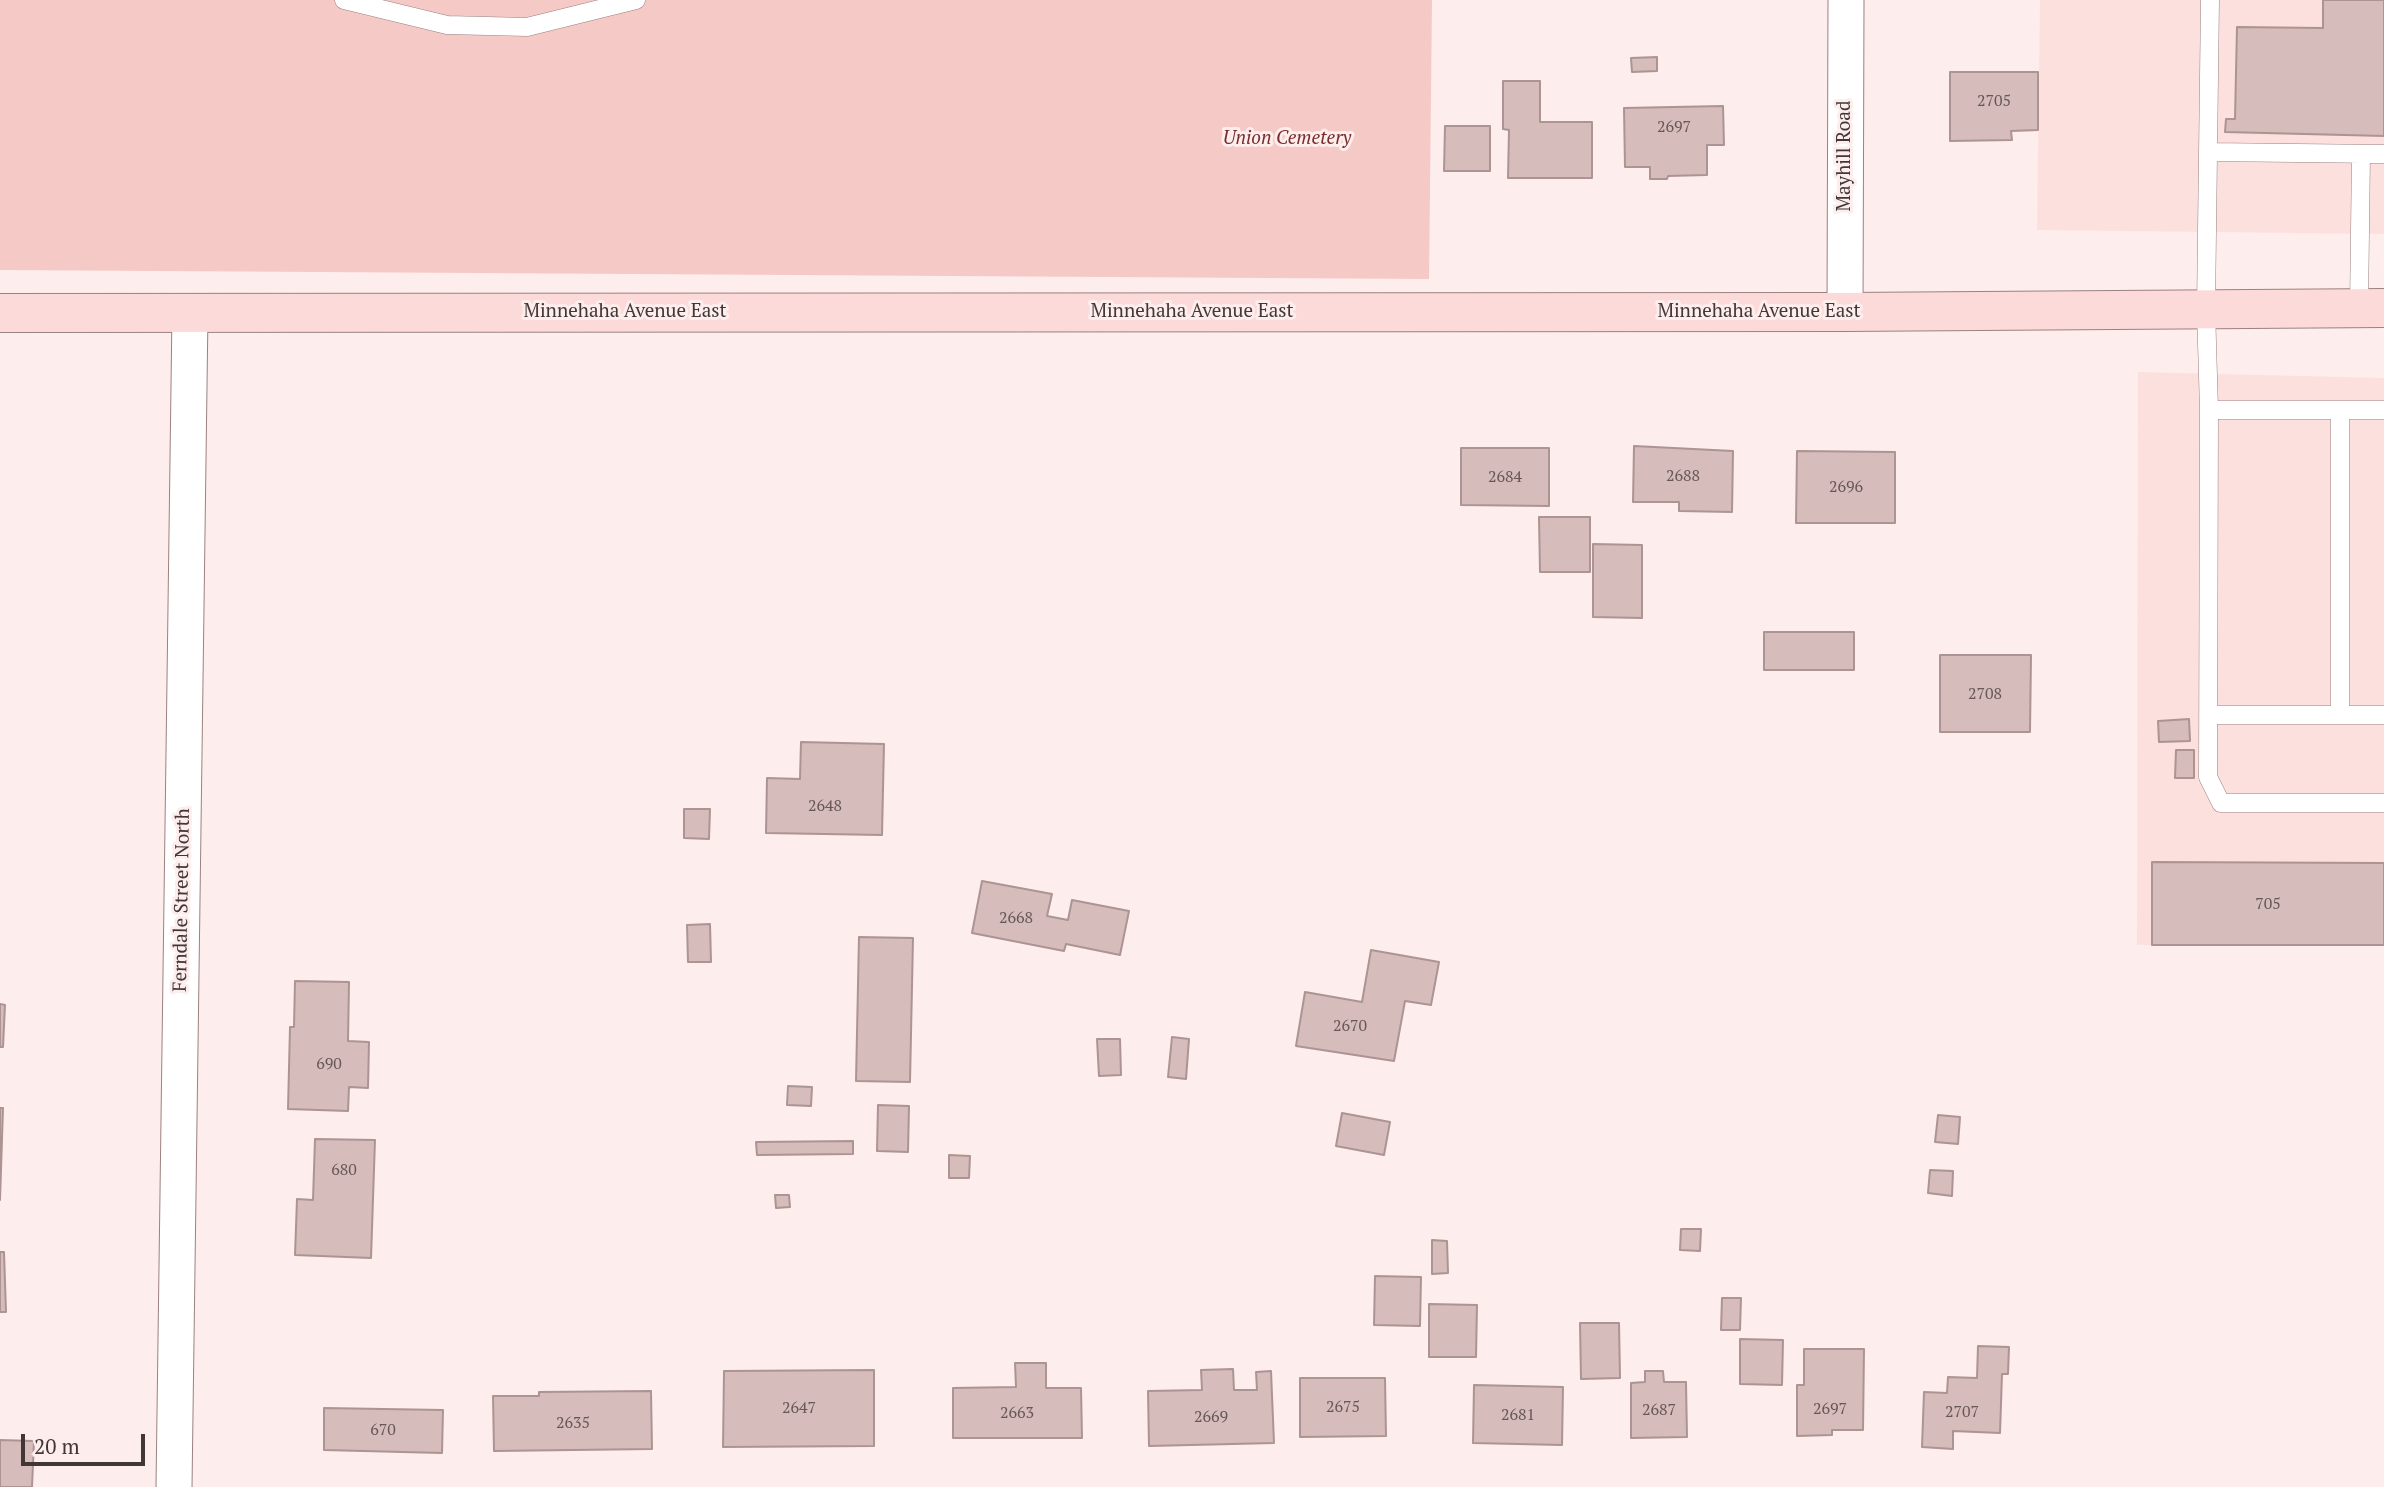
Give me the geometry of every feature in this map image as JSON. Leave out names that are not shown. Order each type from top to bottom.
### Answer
[{"type":"main road","name":"Minnehaha Avenue East","points":[[0,313],[1845,312],[2372,308]]},
{"type":"street","name":"Mayhill Road","points":[[1845,312],[1846,0]]},
{"type":"street","name":"Ferndale Street North","points":[[174,1487],[190,313]]},
{"type":"lane","points":[[344,0],[447,25],[527,27],[636,0]]},
{"type":"lane","points":[[2210,0],[2206,309],[2209,410],[2208,777],[2221,803],[2384,803]]},
{"type":"lane","points":[[2208,152],[2384,154]]},
{"type":"lane","points":[[2361,154],[2372,308]]},
{"type":"lane","points":[[2209,410],[2384,410]]},
{"type":"lane","points":[[2340,410],[2340,715]]},
{"type":"lane","points":[[2208,715],[2384,715]]},
{"type":"shaded area","points":[[2040,0],[2384,0],[2384,234],[2037,230]]},
{"type":"shaded area","points":[[2138,372],[2384,378],[2384,946],[2137,945]]},
{"type":"green space","name":"Union Cemetery","points":[[0,0],[1432,0],[1429,279],[0,270]]},
{"type":"building","points":[[2323,0],[2384,0],[2384,136],[2225,132],[2226,119],[2235,119],[2237,27],[2323,28]]},
{"type":"building","points":[[1657,57],[1657,71],[1632,72],[1631,58]]},
{"type":"building","points":[[1950,72],[2038,72],[2038,130],[2011,131],[2012,140],[1950,141]]},
{"type":"building","points":[[1503,81],[1540,81],[1540,122],[1592,122],[1592,178],[1508,178],[1509,130],[1503,129]]},
{"type":"building","points":[[1723,106],[1724,145],[1707,145],[1707,175],[1650,179],[1650,167],[1625,167],[1624,108]]},
{"type":"building","points":[[1445,126],[1490,126],[1490,171],[1444,171]]},
{"type":"building","points":[[1634,446],[1733,451],[1732,512],[1679,511],[1679,502],[1633,502]]},
{"type":"building","points":[[1461,448],[1549,448],[1549,506],[1461,505]]},
{"type":"building","points":[[1797,451],[1895,452],[1895,523],[1796,523]]},
{"type":"building","points":[[1539,517],[1590,517],[1590,572],[1540,572]]},
{"type":"building","points":[[1593,544],[1642,545],[1642,618],[1593,617]]},
{"type":"building","points":[[1764,632],[1854,632],[1854,670],[1764,670]]},
{"type":"building","points":[[1940,655],[2031,655],[2030,732],[1940,732]]},
{"type":"building","points":[[2189,719],[2190,741],[2159,742],[2158,721]]},
{"type":"building","points":[[801,742],[884,744],[882,835],[766,833],[767,778],[800,779]]},
{"type":"building","points":[[2176,750],[2194,750],[2194,778],[2175,778]]},
{"type":"building","points":[[684,809],[710,809],[709,839],[684,838]]},
{"type":"building","points":[[2152,862],[2384,863],[2384,945],[2152,945]]},
{"type":"building","points":[[982,881],[1052,894],[1047,916],[1068,920],[1072,900],[1129,911],[1120,955],[1066,944],[1064,951],[972,933]]},
{"type":"building","points":[[710,924],[711,962],[688,962],[687,925]]},
{"type":"building","points":[[859,937],[913,938],[910,1082],[856,1081]]},
{"type":"building","points":[[1371,950],[1439,962],[1431,1005],[1405,1001],[1394,1061],[1296,1046],[1305,992],[1362,1002]]},
{"type":"building","points":[[295,981],[349,982],[348,1041],[369,1042],[368,1088],[349,1087],[348,1111],[288,1109],[290,1027],[294,1027]]},
{"type":"building","points":[[0,1004],[5,1005],[3,1047],[0,1047]]},
{"type":"building","points":[[1172,1037],[1189,1039],[1186,1079],[1168,1077]]},
{"type":"building","points":[[1097,1039],[1120,1039],[1121,1075],[1099,1076]]},
{"type":"building","points":[[788,1086],[812,1087],[811,1106],[787,1105]]},
{"type":"building","points":[[878,1105],[909,1106],[908,1152],[877,1151]]},
{"type":"building","points":[[0,1108],[3,1108],[0,1200]]},
{"type":"building","points":[[1342,1113],[1390,1122],[1384,1155],[1336,1146]]},
{"type":"building","points":[[1938,1115],[1960,1117],[1958,1144],[1935,1142]]},
{"type":"building","points":[[315,1139],[375,1140],[371,1258],[295,1255],[297,1199],[313,1200]]},
{"type":"building","points":[[853,1141],[853,1154],[757,1155],[756,1142]]},
{"type":"building","points":[[949,1155],[970,1156],[969,1178],[949,1178]]},
{"type":"building","points":[[1930,1170],[1953,1171],[1952,1196],[1928,1193]]},
{"type":"building","points":[[775,1195],[789,1195],[790,1207],[776,1208]]},
{"type":"building","points":[[1681,1229],[1701,1229],[1700,1251],[1680,1250]]},
{"type":"building","points":[[1432,1240],[1447,1241],[1448,1273],[1432,1274]]},
{"type":"building","points":[[0,1252],[4,1252],[6,1312],[0,1312]]},
{"type":"building","points":[[1375,1276],[1421,1277],[1420,1326],[1374,1325]]},
{"type":"building","points":[[1722,1298],[1741,1298],[1740,1330],[1721,1330]]},
{"type":"building","points":[[1429,1304],[1477,1305],[1476,1357],[1429,1357]]},
{"type":"building","points":[[1580,1323],[1619,1323],[1620,1378],[1581,1379]]},
{"type":"building","points":[[1740,1339],[1783,1340],[1782,1385],[1740,1384]]},
{"type":"building","points":[[1978,1346],[2009,1347],[2008,1374],[2002,1374],[2000,1433],[1953,1431],[1953,1449],[1922,1447],[1924,1392],[1947,1393],[1948,1377],[1977,1378]]},
{"type":"building","points":[[1804,1349],[1864,1349],[1863,1430],[1832,1430],[1832,1435],[1797,1436],[1797,1385],[1804,1385]]},
{"type":"building","points":[[1015,1363],[1046,1363],[1046,1388],[1081,1388],[1082,1438],[953,1438],[953,1388],[1016,1387]]},
{"type":"building","points":[[1233,1369],[1234,1390],[1257,1390],[1256,1372],[1271,1371],[1274,1443],[1149,1446],[1148,1391],[1202,1390],[1201,1370]]},
{"type":"building","points":[[874,1370],[874,1446],[723,1447],[724,1371]]},
{"type":"building","points":[[1645,1371],[1663,1371],[1664,1382],[1686,1382],[1687,1437],[1631,1438],[1631,1383],[1645,1382]]},
{"type":"building","points":[[1300,1378],[1385,1378],[1386,1436],[1300,1437]]},
{"type":"building","points":[[1474,1385],[1563,1387],[1562,1445],[1473,1443]]},
{"type":"building","points":[[651,1391],[652,1449],[494,1451],[493,1396],[539,1396],[539,1392]]},
{"type":"building","points":[[324,1408],[443,1410],[442,1453],[324,1450]]},
{"type":"building","points":[[0,1440],[34,1441],[32,1487],[0,1487]]}]
